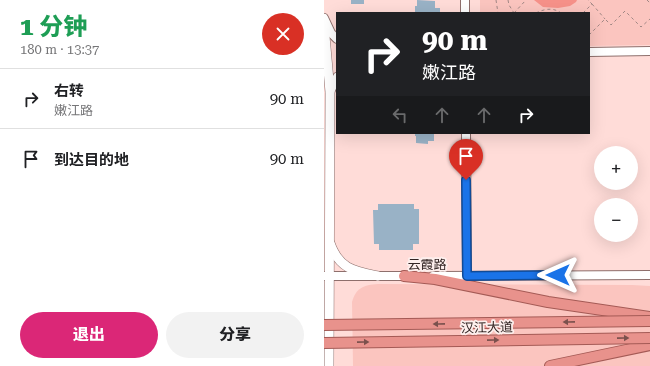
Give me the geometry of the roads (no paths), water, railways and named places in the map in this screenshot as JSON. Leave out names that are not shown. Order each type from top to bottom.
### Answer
[{"type":"highway","points":[[404,276],[450,281],[548,302],[650,317]]},
{"type":"highway","name":"汉江大道","points":[[324,325],[650,321]]},
{"type":"highway","name":"汉江大道","points":[[324,343],[650,338]]},
{"type":"highway","points":[[550,366],[650,344]]},
{"type":"main road","points":[[324,25],[330,92],[329,237],[326,276],[329,366]]},
{"type":"main road","points":[[329,237],[337,258],[343,264],[350,269],[378,276]]},
{"type":"street","points":[[465,0],[465,12]]},
{"type":"street","points":[[324,18],[331,33],[336,39]]},
{"type":"street","points":[[590,52],[650,51]]},
{"type":"street","points":[[330,92],[336,79]]},
{"type":"street","points":[[466,134],[467,276]]},
{"type":"street","name":"云霞路","points":[[326,276],[650,275]]}]
